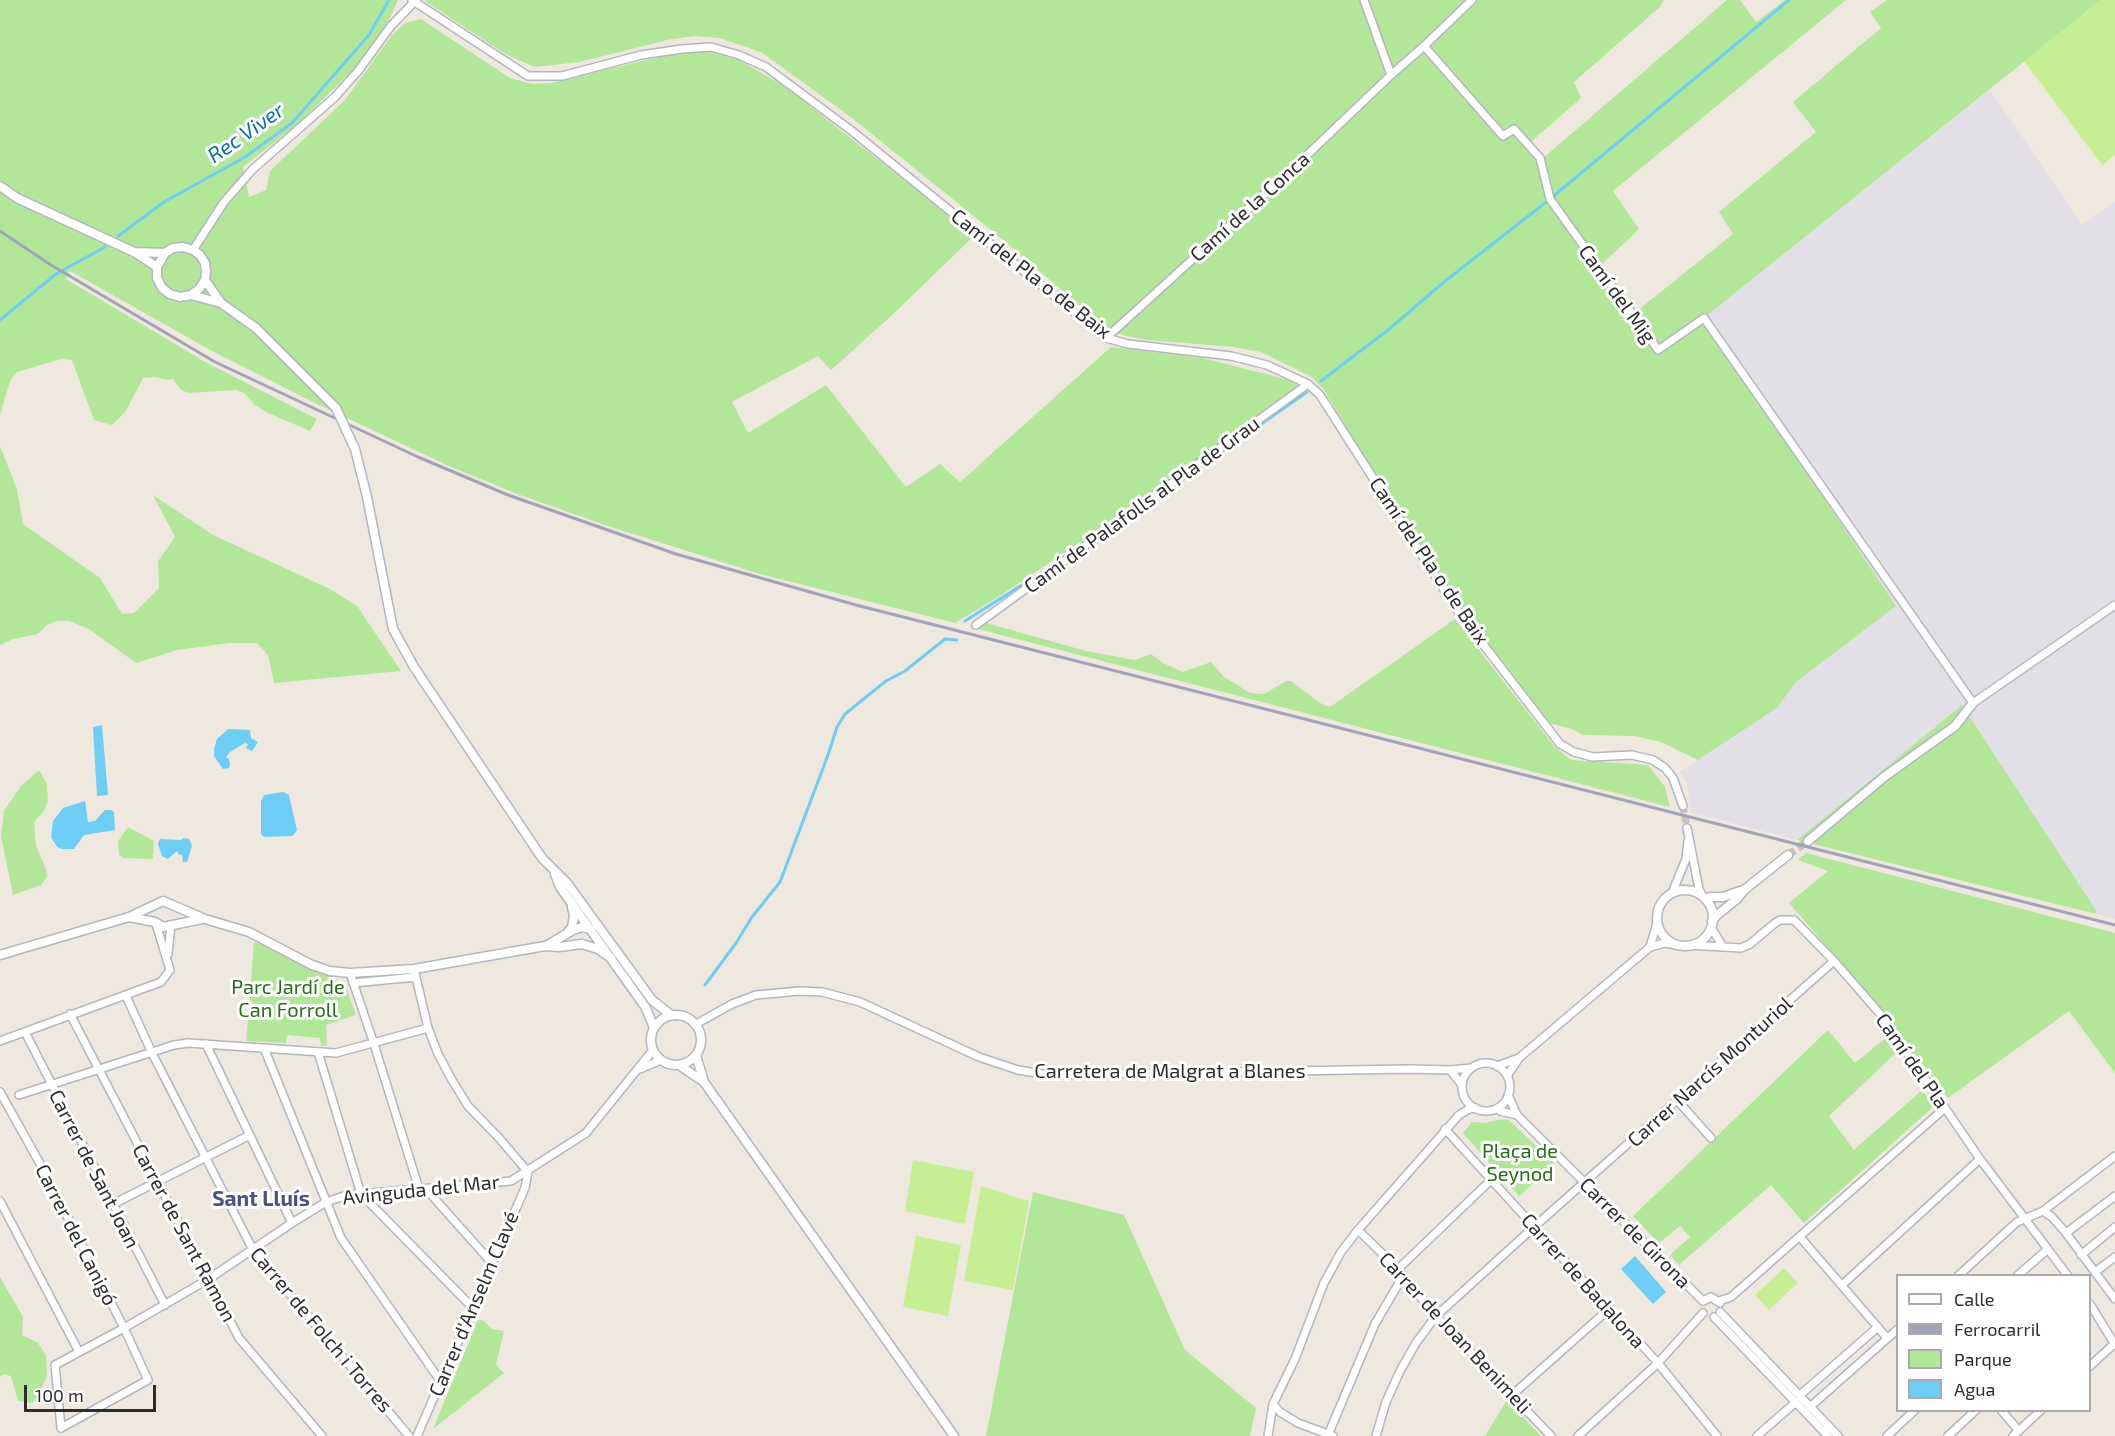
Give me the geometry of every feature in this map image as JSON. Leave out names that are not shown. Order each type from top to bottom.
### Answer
[{"type":"street","points":[[1364,0],[1391,75],[1472,0]]},
{"type":"street","points":[[193,250],[224,202],[253,169],[335,97],[358,71],[391,26],[414,1]]},
{"type":"street","name":"Camí del Pla o de Baix","points":[[414,1],[528,76],[562,76],[641,56],[682,49],[711,47],[739,55],[766,67],[852,131],[1106,338],[1128,344],[1231,356],[1267,365],[1308,384],[1320,395],[1459,613],[1560,744],[1574,752],[1593,757],[1632,755],[1653,760],[1665,768],[1673,778],[1683,806]]},
{"type":"street","name":"Camí del Mig","points":[[1424,46],[1503,136],[1514,129],[1540,158],[1550,199],[1658,351],[1704,318],[1973,703]]},
{"type":"street","name":"Camí de la Conca","points":[[1106,338],[1304,158],[1391,75]]},
{"type":"street","points":[[0,186],[17,198],[134,252],[157,267]]},
{"type":"street","points":[[191,295],[205,280],[204,263],[200,255],[193,250],[183,247],[173,248],[165,253],[157,267],[157,278],[162,288],[180,297],[191,295],[222,303]]},
{"type":"street","points":[[134,252],[165,253]]},
{"type":"street","points":[[205,280],[222,303],[256,328],[336,408],[355,449],[367,497],[393,629],[414,667],[536,850],[569,886],[652,1000],[671,1015]]},
{"type":"street","name":"Camí de Palafolls al Pla de Grau","points":[[976,625],[1308,384]]},
{"type":"street","points":[[1808,840],[1884,777],[1955,726],[1973,703],[2115,605]]},
{"type":"street","points":[[1650,947],[1659,907],[1671,893],[1686,860],[1688,832],[1699,889],[1711,910],[1711,925],[1723,947]]},
{"type":"street","points":[[1507,1076],[1519,1058],[1650,947],[1665,943],[1689,945],[1702,939],[1717,915],[1788,855]]},
{"type":"street","points":[[553,871],[560,887],[646,1008],[654,1028]]},
{"type":"street","points":[[569,886],[590,929],[590,936],[582,944]]},
{"type":"street","points":[[1671,893],[1688,890],[1704,898],[1724,897],[1744,890]]},
{"type":"street","points":[[0,955],[129,917],[164,901],[205,919],[249,932],[330,972],[415,973]]},
{"type":"street","points":[[567,933],[572,927],[574,916],[572,903]]},
{"type":"street","points":[[0,1041],[161,982],[170,970],[152,912],[155,906]]},
{"type":"street","points":[[168,960],[172,924],[177,915],[175,907]]},
{"type":"street","points":[[129,917],[163,927],[205,919]]},
{"type":"street","name":"Camí del Pla","points":[[1689,945],[1741,948],[1750,944],[1774,923],[1794,920],[1882,1016],[1980,1159],[2067,1274]]},
{"type":"street","points":[[1657,923],[1661,933],[1677,945]]},
{"type":"street","points":[[545,946],[582,927],[598,932],[614,955],[623,960]]},
{"type":"street","points":[[353,983],[415,973],[545,946],[560,947],[582,944],[598,949],[611,958]]},
{"type":"street","name":"Carrer Narcís Monturiol","points":[[1376,1436],[1386,1402],[1400,1371],[1416,1343],[1436,1316],[1533,1227],[1834,961]]},
{"type":"street","points":[[350,973],[423,1189],[492,1263]]},
{"type":"street","points":[[415,973],[428,1028],[438,1054],[468,1106],[528,1172]]},
{"type":"street","name":"Carretera de Malgrat a Blanes","points":[[696,1024],[732,1004],[756,995],[800,991],[822,992],[860,1002],[995,1063],[1018,1070],[1049,1075],[1471,1068]]},
{"type":"street","name":"Carrer de Folch i Torres","points":[[126,996],[152,1053],[253,1250],[409,1436]]},
{"type":"street","name":"Carrer de Sant Ramon","points":[[70,1014],[239,1338],[322,1436]]},
{"type":"street","points":[[671,1015],[689,1018],[696,1024],[702,1039],[696,1055],[689,1062],[679,1065],[661,1060],[653,1050],[651,1038],[654,1028],[661,1019],[671,1015]]},
{"type":"street","points":[[19,1095],[174,1045],[206,1044],[336,1053],[428,1028]]},
{"type":"street","name":"Carrer de Sant Joan","points":[[25,1032],[165,1305]]},
{"type":"street","points":[[206,1044],[292,1223]]},
{"type":"street","points":[[264,1048],[341,1238],[441,1382]]},
{"type":"street","name":"Avinguda del Mar","points":[[61,1428],[55,1365],[207,1280],[326,1202],[361,1194],[511,1181],[586,1133],[653,1050]]},
{"type":"street","points":[[318,1052],[361,1194],[473,1308]]},
{"type":"street","points":[[696,1055],[704,1082],[954,1436]]},
{"type":"street","points":[[1497,1066],[1519,1058]]},
{"type":"street","name":"Avinguda del Mar","points":[[637,1070],[661,1060]]},
{"type":"street","points":[[1484,1063],[1497,1066],[1507,1076],[1510,1084],[1508,1095],[1498,1108],[1487,1111],[1469,1104],[1464,1096],[1462,1085],[1464,1077],[1471,1068],[1484,1063]]},
{"type":"street","points":[[679,1065],[704,1082]]},
{"type":"street","points":[[1450,1070],[1462,1085]]},
{"type":"street","name":"Carrer del Canigó","points":[[0,1092],[2,1101],[43,1169],[148,1380],[61,1428]]},
{"type":"street","name":"Carrer de Girona","points":[[1508,1095],[1517,1115],[1703,1301]]},
{"type":"street","points":[[1459,1115],[1464,1096]]},
{"type":"street","points":[[1677,1100],[1711,1138]]},
{"type":"street","points":[[1268,1436],[1273,1404],[1295,1359],[1324,1284],[1341,1252],[1459,1115],[1476,1108]]},
{"type":"street","name":"Carrer de Girona","points":[[1498,1108],[1500,1111],[1517,1115]]},
{"type":"street","points":[[1717,1315],[1708,1317],[1703,1313],[1701,1307],[1703,1301],[1711,1297],[1719,1301],[1731,1297],[1945,1108]]},
{"type":"street","name":"Carrer de Badalona","points":[[1445,1130],[1658,1363],[1717,1436]]},
{"type":"street","points":[[112,1204],[250,1135]]},
{"type":"street","points":[[1959,1274],[2017,1222],[2043,1211],[2115,1156]]},
{"type":"street","points":[[1842,1285],[1980,1159]]},
{"type":"street","name":"Carrer d'Anselm Clavé","points":[[417,1436],[525,1188],[528,1172]]},
{"type":"street","points":[[1398,1269],[1491,1180]]},
{"type":"street","points":[[2066,1233],[2115,1196]]},
{"type":"street","points":[[0,1201],[79,1352]]},
{"type":"street","points":[[2043,1211],[2052,1217],[2066,1233],[2114,1297]]},
{"type":"street","points":[[2081,1255],[2115,1227]]},
{"type":"street","name":"Carrer de Joan Benimeli","points":[[1358,1230],[1398,1269],[1436,1316],[1551,1436]]},
{"type":"street","points":[[1800,1237],[1887,1338]]},
{"type":"street","points":[[2019,1274],[2048,1249]]},
{"type":"street","points":[[2095,1272],[2115,1257]]},
{"type":"street","points":[[1273,1404],[1280,1412],[1314,1431],[1330,1435],[1375,1324],[1403,1276]]},
{"type":"street","points":[[1717,1315],[1721,1306],[1719,1301]]},
{"type":"street","points":[[2091,1308],[2114,1340],[2091,1365]]},
{"type":"street","points":[[1512,1395],[1609,1309]]},
{"type":"street","points":[[1578,1436],[1658,1363],[1703,1313]]},
{"type":"street","points":[[1717,1315],[1798,1399],[1828,1436]]},
{"type":"street","points":[[1757,1436],[1878,1327]]},
{"type":"street","points":[[1810,1406],[1896,1331]]},
{"type":"street","points":[[1798,1399],[1810,1406],[1838,1436]]},
{"type":"street","points":[[1887,1436],[1913,1412]]},
{"type":"street","points":[[1948,1436],[1974,1412]]},
{"type":"street","points":[[2002,1412],[2016,1433],[2039,1412]]},
{"type":"street","points":[[1271,1420],[1287,1416]]},
{"type":"shaded area","points":[[1990,90],[2082,225],[2115,202],[2115,919],[2096,914],[2096,910],[1962,705],[1797,840],[1691,812],[1687,784],[1680,772],[1777,708],[1796,682],[1896,606],[1704,318]]},
{"type":"green space","points":[[0,0],[398,0],[385,29],[352,71],[300,122],[243,167],[249,197],[266,190],[270,171],[345,100],[392,35],[405,23],[421,19],[510,78],[532,84],[551,83],[658,57],[706,51],[739,60],[784,86],[975,235],[831,370],[818,356],[732,402],[748,433],[826,385],[906,487],[940,464],[960,482],[1111,347],[1203,358],[1285,379],[1299,386],[1142,501],[955,623],[760,574],[605,525],[520,495],[451,467],[317,404],[212,351],[70,271],[66,279],[207,363],[317,419],[310,431],[266,412],[255,405],[244,393],[237,390],[189,393],[181,390],[173,379],[155,377],[143,378],[126,411],[112,425],[94,420],[72,360],[61,359],[17,372],[10,381],[0,415]]},
{"type":"green space","points":[[1664,0],[1660,7],[1574,82],[1581,98],[1532,141],[1542,159],[1727,0],[1740,0],[1756,22],[1785,0],[1846,0],[1613,191],[1639,229],[1601,265],[1632,315],[1733,234],[1719,212],[1816,132],[1793,102],[1881,28],[1870,12],[1887,0],[2101,0],[1704,318],[1896,606],[1796,682],[1777,708],[1698,760],[1661,742],[1635,736],[1583,735],[1572,729],[1549,723],[1462,611],[1406,525],[1324,390],[1312,377],[1261,352],[1233,347],[1146,340],[1122,335],[1106,328],[990,229],[852,118],[761,52],[719,38],[695,36],[672,39],[579,62],[535,67],[507,55],[425,1]]},
{"type":"green space","points":[[2101,0],[2115,0],[2115,155],[2102,165],[2024,61]]},
{"type":"green space","points":[[0,446],[17,489],[23,524],[100,578],[122,614],[134,613],[159,588],[158,561],[175,537],[153,495],[213,535],[330,589],[357,606],[401,671],[274,683],[268,655],[257,643],[229,643],[177,650],[136,663],[89,629],[69,621],[57,621],[47,625],[38,634],[13,639],[0,645]]},
{"type":"green space","points":[[1455,619],[1554,746],[1571,760],[1648,765],[1665,787],[1670,807],[978,629],[983,622],[1086,651],[1135,660],[1151,654],[1163,663],[1183,672],[1211,662],[1223,676],[1250,693],[1264,694],[1286,681],[1291,681],[1320,703],[1330,707]]},
{"type":"green space","points":[[1962,705],[2096,910],[2096,914],[1797,840]]},
{"type":"green space","points":[[39,770],[47,784],[48,802],[44,811],[34,822],[36,845],[47,877],[41,885],[13,895],[1,836],[4,811],[21,786]]},
{"type":"green space","points":[[128,827],[154,841],[153,859],[123,858],[119,855],[118,841]]},
{"type":"green space","points":[[1806,853],[2115,933],[2115,1073],[2069,1011],[1948,1098],[1876,1003],[1789,903],[1828,871],[1798,860]]},
{"type":"green space","name":"Parc Jardí de Can Forroll","points":[[254,942],[333,977],[347,990],[356,1015],[326,1025],[327,1045],[321,1046],[320,1038],[287,1035],[286,1043],[246,1041]]},
{"type":"green space","points":[[1828,1030],[1855,1063],[1887,1037],[1897,1052],[1829,1116],[1854,1150],[1922,1090],[1933,1107],[1804,1223],[1771,1185],[1679,1265],[1670,1255],[1690,1237],[1680,1226],[1659,1243],[1633,1216]]},
{"type":"green space","name":"Plaça de Seynod","points":[[1509,1120],[1555,1164],[1519,1196],[1463,1133],[1472,1122],[1485,1123]]},
{"type":"green space","points":[[913,1160],[974,1172],[965,1224],[905,1211]]},
{"type":"green space","points":[[981,1186],[1029,1201],[1013,1290],[964,1281]]},
{"type":"green space","points":[[1033,1192],[1124,1215],[1185,1350],[1256,1408],[1250,1436],[986,1436]]},
{"type":"green space","points":[[916,1236],[961,1245],[948,1316],[903,1307]]},
{"type":"green space","points":[[1784,1268],[1798,1283],[1769,1310],[1755,1295]]},
{"type":"green space","points":[[0,1277],[23,1317],[22,1335],[38,1343],[46,1355],[47,1376],[37,1398],[32,1403],[18,1401],[11,1376],[3,1374],[0,1377]]},
{"type":"green space","points":[[478,1320],[482,1320],[492,1329],[504,1331],[496,1365],[504,1373],[433,1429]]},
{"type":"green space","points":[[1507,1400],[1541,1436],[1485,1436]]},
{"type":"water","points":[[102,725],[108,795],[97,796],[93,727]]},
{"type":"water","points":[[228,729],[250,730],[251,738],[258,742],[252,751],[246,748],[248,744],[245,743],[230,752],[226,757],[229,759],[229,768],[223,769],[214,756],[214,749],[217,739]]},
{"type":"water","points":[[283,792],[289,795],[297,830],[292,836],[264,837],[261,834],[261,801],[264,795]]},
{"type":"water","points":[[85,801],[88,822],[95,821],[105,810],[111,810],[114,812],[115,830],[84,835],[74,849],[57,847],[51,837],[53,821],[63,808]]},
{"type":"water","points":[[160,839],[181,840],[189,839],[192,846],[187,862],[183,862],[182,855],[177,851],[168,859],[162,856],[158,844]]},
{"type":"water","points":[[1635,1256],[1666,1292],[1653,1304],[1621,1269]]},
{"type":"waterway","name":"Rec Viver","points":[[118,236],[164,202],[245,157],[292,123],[369,35],[389,0]]},
{"type":"waterway","points":[[1321,381],[1550,199],[1789,0]]},
{"type":"waterway","name":"Rec Viver","points":[[0,320],[56,274],[105,247]]},
{"type":"waterway","points":[[1214,457],[1307,392]]},
{"type":"waterway","points":[[965,621],[1044,571]]},
{"type":"waterway","points":[[705,985],[752,917],[780,882],[837,727],[845,714],[886,681],[905,671],[945,639],[957,640]]},
{"type":"tunnel","points":[[1683,806],[1687,828]]},
{"type":"tunnel","points":[[1788,855],[1808,841]]},
{"type":"railway","points":[[0,231],[51,265],[215,362],[418,457],[508,495],[676,554],[856,605],[2115,925]]},
{"type":"district","name":"Sant Lluís","points":[[261,1199]]}]
